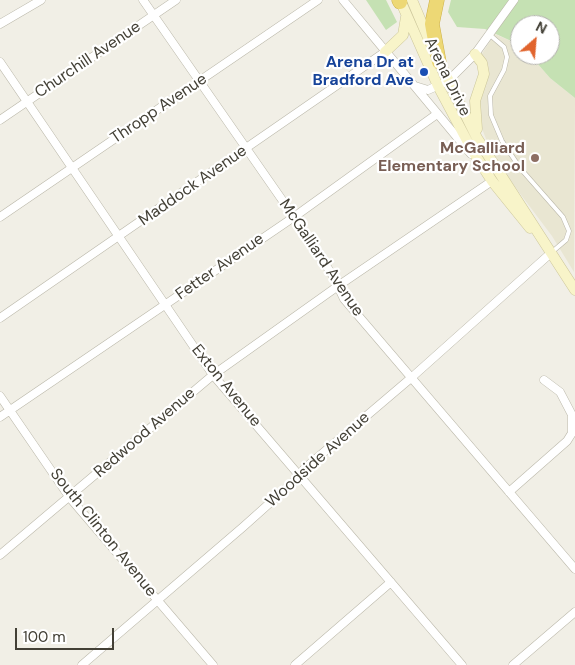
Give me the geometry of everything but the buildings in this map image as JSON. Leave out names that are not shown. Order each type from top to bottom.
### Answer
[{"type":"highway","points":[[437,0],[432,24],[439,62]]},
{"type":"main road","points":[[385,52],[403,35],[403,3]]},
{"type":"main road","name":"Arena Drive","points":[[403,3],[439,62],[484,149],[575,290]]},
{"type":"main road","name":"Arena Drive","points":[[403,3],[438,86],[485,171],[552,252]]},
{"type":"main road","points":[[475,54],[484,68],[474,111],[484,149]]},
{"type":"street","points":[[0,24],[41,0]]},
{"type":"street","name":"McGalliard Avenue","points":[[143,0],[294,216],[338,286],[344,299],[575,569]]},
{"type":"street","name":"Churchill Avenue","points":[[0,120],[176,0]]},
{"type":"street","name":"Thropp Avenue","points":[[0,217],[318,0]]},
{"type":"street","points":[[343,0],[485,171]]},
{"type":"street","points":[[413,85],[428,90],[448,81],[475,54],[514,0]]},
{"type":"street","name":"Maddock Avenue","points":[[0,318],[385,52]]},
{"type":"street","name":"Exton Avenue","points":[[0,62],[71,169],[213,375],[462,665]]},
{"type":"street","name":"Fetter Avenue","points":[[0,417],[294,216],[436,114]]},
{"type":"street","name":"Redwood Avenue","points":[[0,555],[70,498],[213,375],[338,286],[492,181]]},
{"type":"street","name":"Woodside Avenue","points":[[82,665],[300,476],[304,469],[411,378],[552,252]]},
{"type":"street","points":[[509,492],[567,441],[572,433],[572,415],[560,392],[544,380]]},
{"type":"street","name":"South Clinton Avenue","points":[[0,396],[70,498],[213,665]]},
{"type":"street","points":[[294,665],[391,582]]},
{"type":"street","points":[[513,665],[575,612]]},
{"type":"lane","points":[[490,35],[504,47],[507,57],[504,70],[490,96],[491,115],[502,141],[520,168],[562,217],[569,231],[566,240],[552,252]]},
{"type":"lane","points":[[569,231],[575,230]]},
{"type":"shaded area","name":"McGalliard Elementary School","points":[[495,34],[510,41],[510,65],[539,65],[550,78],[575,98],[574,272],[552,236],[509,179],[490,149],[479,121],[481,55]]},
{"type":"green space","points":[[366,0],[386,0],[397,22],[386,30]]},
{"type":"green space","points":[[451,0],[575,0],[575,98],[550,78],[539,65],[560,65],[560,15],[510,15],[510,40],[485,29],[457,27],[448,12]]},
{"type":"place","name":"Arena Dr at Bradford Ave","points":[[424,72]]},
{"type":"place","name":"McGalliard Elementary School","points":[[535,158]]}]
